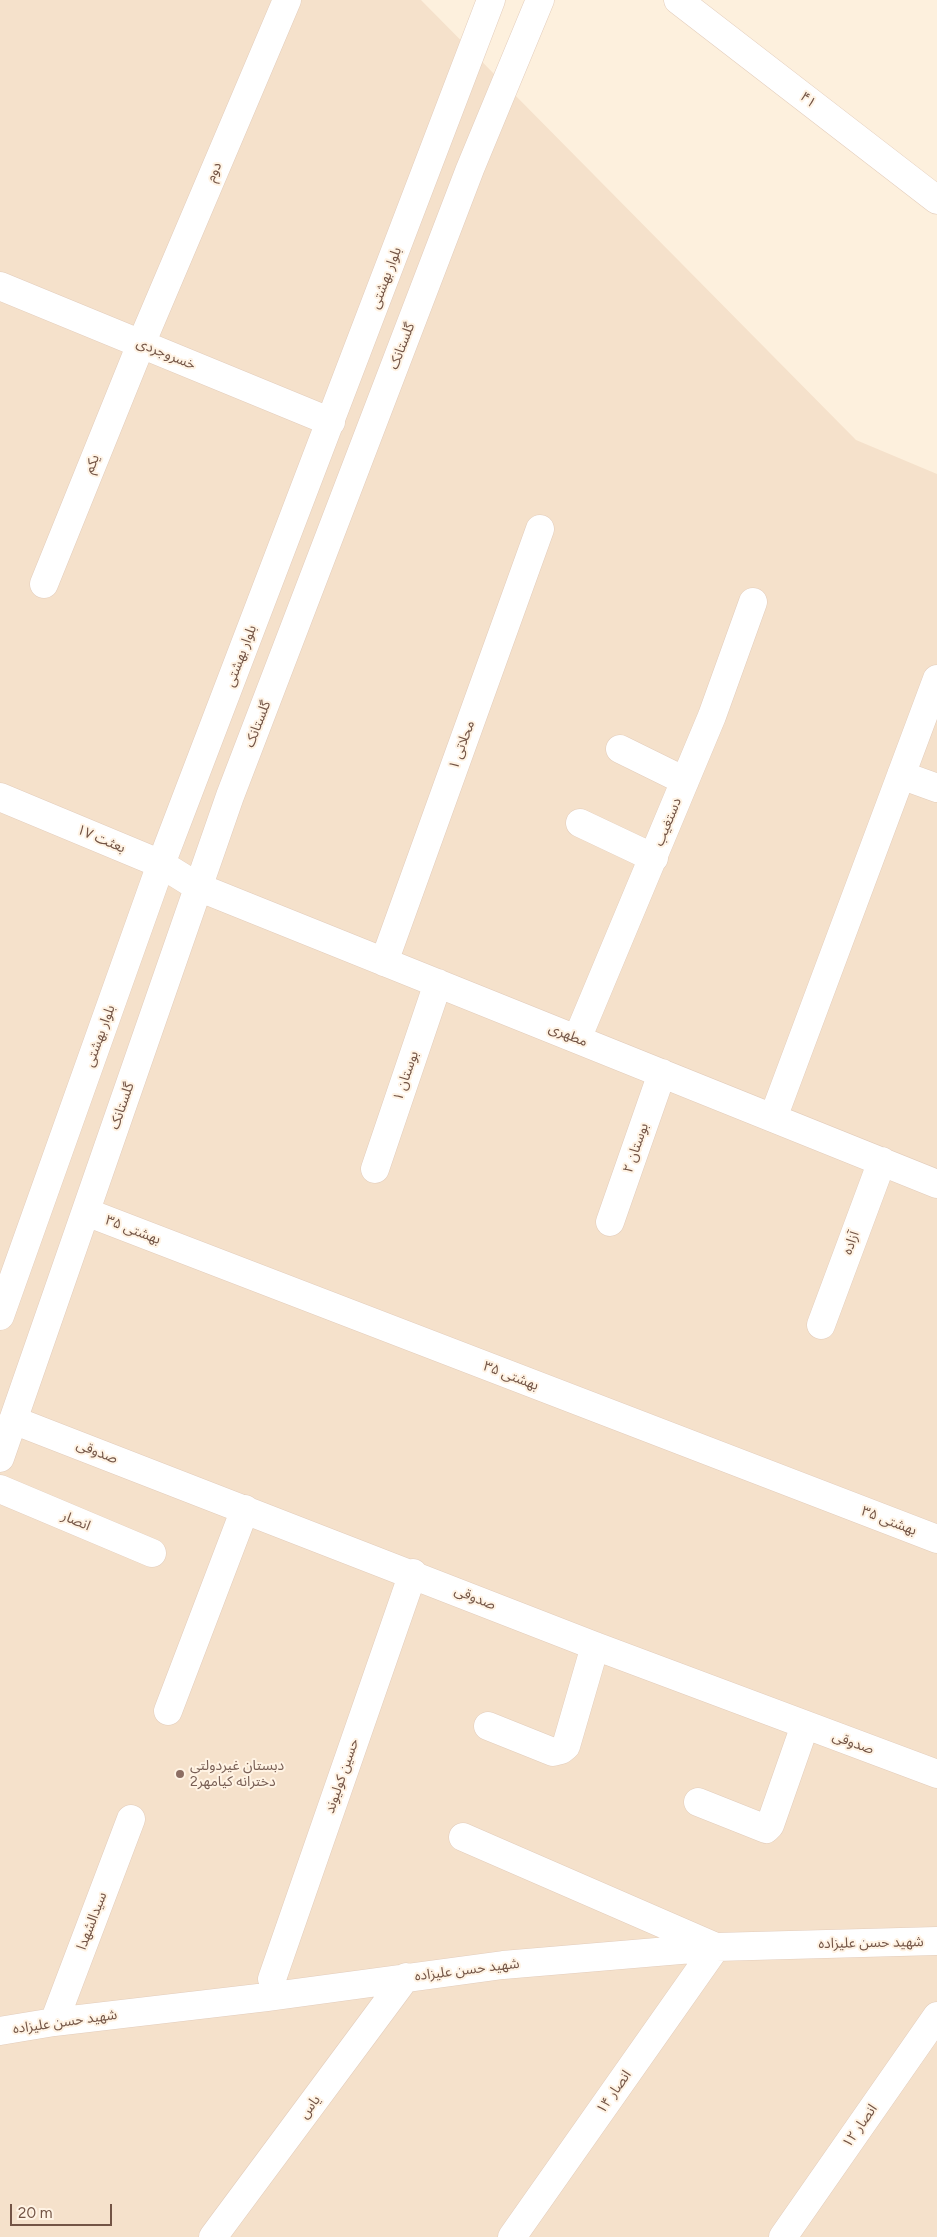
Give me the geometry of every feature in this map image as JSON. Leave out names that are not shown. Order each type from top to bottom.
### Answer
[{"type":"street","name":"دوم","points":[[141,344],[287,0]]},
{"type":"street","name":"بلوار بهشتی","points":[[0,1316],[161,864],[491,0]]},
{"type":"street","name":"گلستانک","points":[[0,1458],[234,787],[463,188],[540,0]]},
{"type":"street","name":"۴۱","points":[[678,0],[937,200]]},
{"type":"street","name":"خسروجردی","points":[[0,286],[331,422]]},
{"type":"street","name":"یکم","points":[[44,584],[141,344]]},
{"type":"street","name":"محلاتی ۱","points":[[384,962],[540,529]]},
{"type":"street","name":"دستغیب","points":[[576,1039],[654,858],[712,716],[753,602]]},
{"type":"street","points":[[774,1118],[937,679]]},
{"type":"street","points":[[620,749],[685,780]]},
{"type":"street","points":[[901,775],[937,788]]},
{"type":"street","name":"بعثت ۱۷","points":[[0,797],[161,864],[198,887]]},
{"type":"street","points":[[580,823],[654,858]]},
{"type":"street","name":"مطهری","points":[[198,887],[937,1184]]},
{"type":"street","name":"بوستان ۱","points":[[375,1169],[438,983]]},
{"type":"street","name":"بوستان ۲","points":[[610,1222],[662,1073]]},
{"type":"street","name":"آزاده","points":[[821,1325],[882,1161]]},
{"type":"street","name":"بهشتی ۳۵","points":[[86,1212],[937,1539]]},
{"type":"street","name":"صدوقی","points":[[14,1420],[413,1573],[595,1646],[937,1774]]},
{"type":"street","name":"انصار","points":[[0,1489],[152,1553]]},
{"type":"street","points":[[168,1712],[245,1509]]},
{"type":"street","name":"حسین کولیوند","points":[[272,1979],[413,1573]]},
{"type":"street","points":[[488,1726],[553,1752],[561,1750],[566,1746],[595,1646]]},
{"type":"street","points":[[698,1802],[766,1829],[770,1825],[805,1725]]},
{"type":"street","name":"سیدالشهدا","points":[[54,2022],[131,1819]]},
{"type":"street","points":[[463,1837],[716,1947]]},
{"type":"street","name":"شهید حسن علیزاده","points":[[0,2031],[54,2022],[257,1998],[503,1965],[716,1947],[937,1942]]},
{"type":"street","name":"انصار ۱۴","points":[[512,2237],[716,1947]]},
{"type":"street","name":"یاس","points":[[213,2237],[406,1978]]},
{"type":"street","name":"انصار ۱۲","points":[[783,2237],[937,2016]]},
{"type":"shaded area","points":[[0,0],[421,0],[856,440],[937,474],[937,2237],[0,2237]]},
{"type":"place","name":"دبستان غیردولتی دخترانه کیامهر2","points":[[180,1774]]}]
